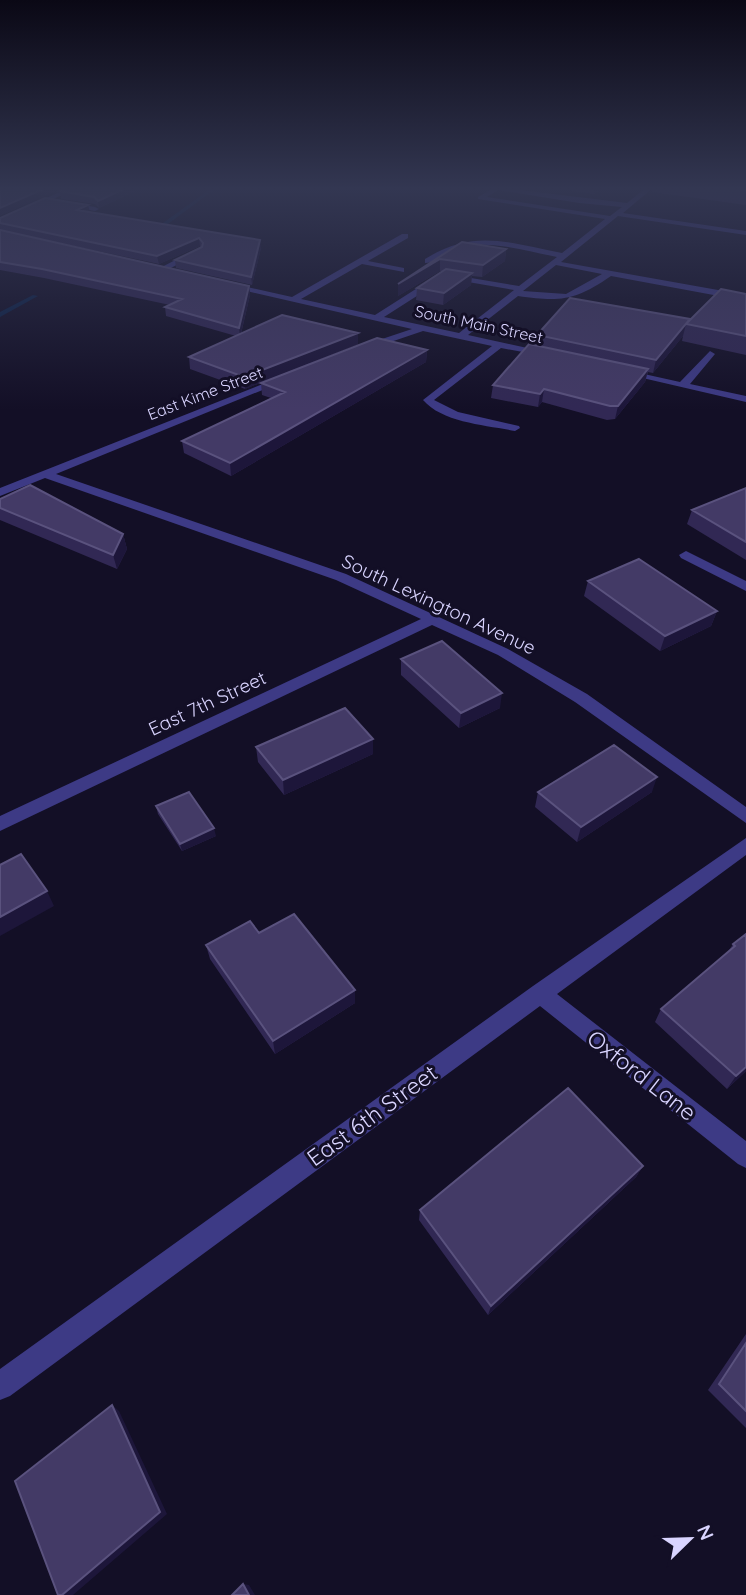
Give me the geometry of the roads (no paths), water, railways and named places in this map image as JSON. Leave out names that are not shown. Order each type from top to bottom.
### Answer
[{"type":"street","points":[[171,274],[154,270],[174,261]]},
{"type":"street","points":[[293,300],[362,261]]},
{"type":"street","points":[[365,261],[401,270]]},
{"type":"street","points":[[461,336],[556,263],[746,298]]},
{"type":"street","points":[[377,318],[444,275],[566,298],[578,295],[610,273]]},
{"type":"street","name":"South Main Street","points":[[221,285],[564,359]]},
{"type":"street","points":[[354,352],[424,328]]},
{"type":"street","points":[[499,345],[428,400],[432,405],[447,411],[515,428]]},
{"type":"street","points":[[682,385],[710,354]]},
{"type":"street","points":[[617,371],[746,399]]},
{"type":"street","name":"East Kime Street","points":[[0,492],[292,376]]},
{"type":"street","name":"South Lexington Avenue","points":[[45,474],[341,577],[398,601],[431,620],[503,652],[581,698],[746,816]]},
{"type":"street","points":[[686,555],[746,587]]},
{"type":"street","name":"East 7th Street","points":[[0,824],[431,620]]},
{"type":"street","name":"East 6th Street","points":[[0,1386],[746,845]]},
{"type":"street","name":"Oxford Lane","points":[[540,993],[746,1156]]},
{"type":"waterway","points":[[0,315],[35,296]]}]
